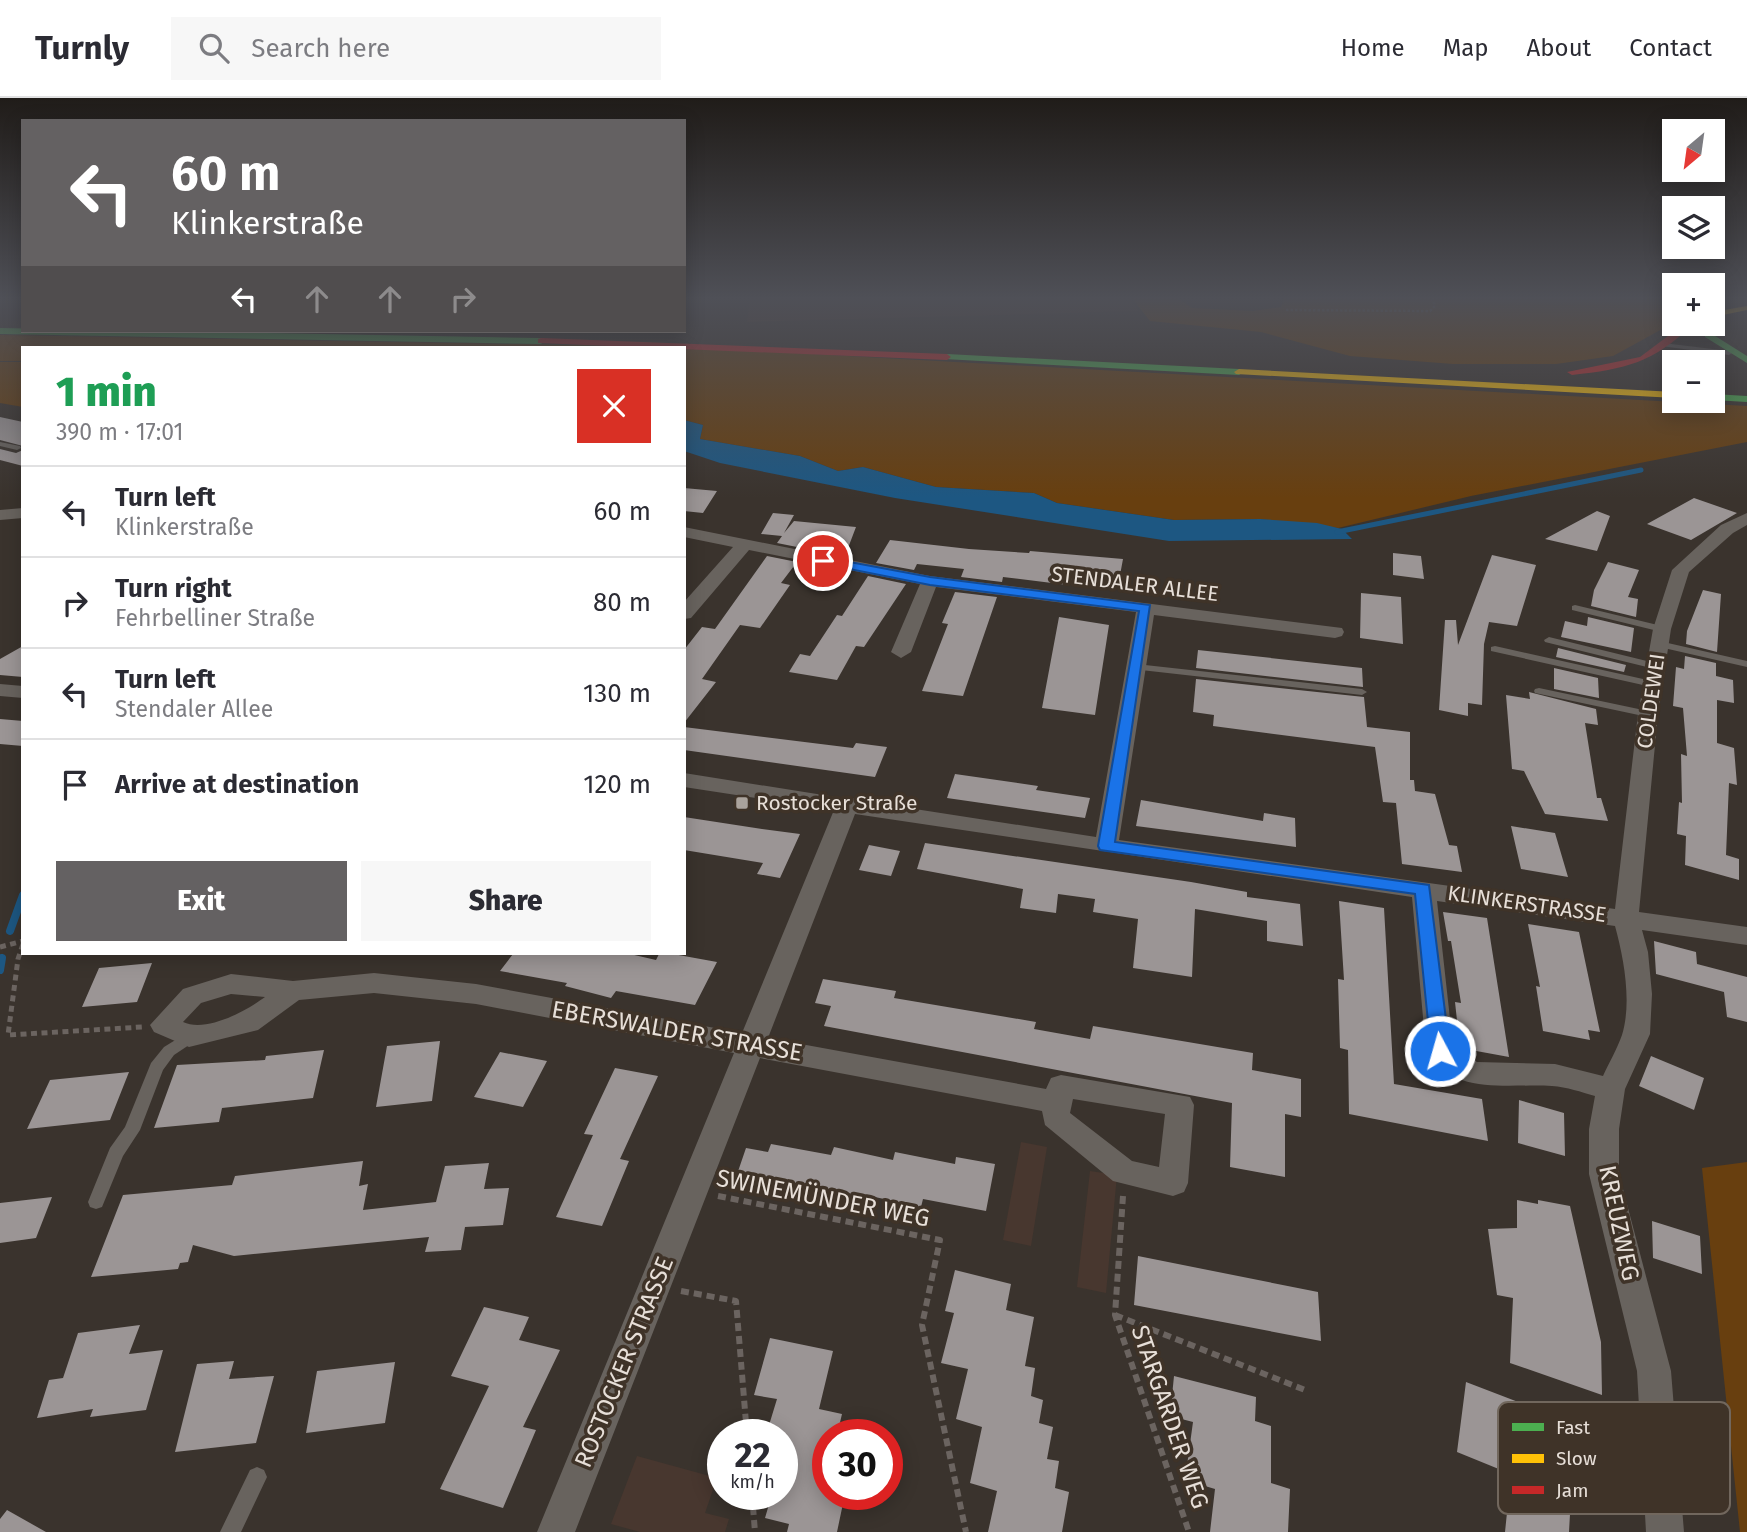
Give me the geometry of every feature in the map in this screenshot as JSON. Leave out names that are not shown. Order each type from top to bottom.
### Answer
[{"type":"highway","points":[[1059,364],[1662,394]]},
{"type":"highway","points":[[1263,364],[1662,384]]},
{"type":"highway","points":[[1458,374],[1482,371],[1553,373],[1624,364]]},
{"type":"highway","points":[[1725,387],[1747,388]]},
{"type":"highway","points":[[1725,398],[1747,399]]},
{"type":"street","points":[[0,515],[21,513]]},
{"type":"street","name":"COLDEWEI","points":[[1626,919],[1648,714],[1660,637],[1681,570],[1727,529],[1747,518]]},
{"type":"street","name":"STENDALER ALLEE","points":[[686,531],[930,581],[1335,632]]},
{"type":"street","points":[[686,612],[744,545]]},
{"type":"street","points":[[901,652],[930,581]]},
{"type":"street","points":[[1106,846],[1146,608]]},
{"type":"street","points":[[0,690],[21,692]]},
{"type":"street","name":"KLINKERSTRASSE","points":[[686,780],[848,803],[1106,846],[1747,936]]},
{"type":"street","name":"ROSTOCKER STRASSE","points":[[556,1532],[653,1286],[695,1192],[750,1045],[848,803]]},
{"type":"street","points":[[1423,889],[1440,1051],[1448,1061],[1469,1072],[1499,1078],[1547,1075],[1611,1089]]},
{"type":"street","name":"KREUZWEG","points":[[1626,919],[1635,952],[1638,984],[1636,1034],[1611,1089],[1604,1129],[1604,1174],[1654,1371],[1656,1402]]},
{"type":"street","name":"EBERSWALDER STRASSE","points":[[164,1025],[192,996],[230,984],[293,991],[374,984],[475,993],[1059,1103]]},
{"type":"street","points":[[164,1025],[190,1037],[248,1023],[293,991]]},
{"type":"street","points":[[1061,1086],[1180,1105],[1173,1183],[1124,1172],[1055,1117],[1059,1103],[1061,1086]]},
{"type":"street","name":"KREUZWEG","points":[[1664,1514],[1665,1532]]},
{"type":"lane","points":[[0,444],[17,448]]},
{"type":"lane","points":[[1574,608],[1747,664]]},
{"type":"lane","points":[[1549,640],[1653,675]]},
{"type":"lane","points":[[1495,649],[1653,675]]},
{"type":"lane","points":[[1136,667],[1362,692]]},
{"type":"lane","points":[[1539,691],[1648,714]]},
{"type":"lane","points":[[96,1202],[116,1153],[132,1130],[156,1067],[169,1051],[190,1037]]},
{"type":"lane","points":[[230,1532],[257,1477]]},
{"type":"path","points":[[0,947],[21,942]]},
{"type":"path","points":[[21,949],[8,1035],[164,1025]]},
{"type":"path","name":"STARGARDER WEG","points":[[1124,1172],[1115,1315],[1189,1532]]},
{"type":"path","name":"SWINEMÜNDER WEG","points":[[695,1192],[940,1241],[922,1325],[966,1532]]},
{"type":"path","points":[[653,1286],[736,1301],[746,1419]]},
{"type":"path","name":"STARGARDER WEG","points":[[1115,1315],[1305,1390]]},
{"type":"path","points":[[753,1510],[755,1532]]},
{"type":"shaded area","points":[[0,364],[21,364],[21,407],[0,403]]},
{"type":"shaded area","points":[[686,364],[991,364],[1662,401],[1662,413],[1725,413],[1725,405],[1747,406],[1747,442],[1471,496],[1338,528],[1260,519],[1174,520],[1057,503],[1034,493],[936,487],[863,467],[838,471],[800,456],[700,439],[703,425],[686,421]]},
{"type":"shaded area","points":[[1021,1142],[1047,1147],[1031,1246],[1003,1240]]},
{"type":"shaded area","points":[[1747,1162],[1747,1532],[1740,1532],[1730,1436],[1730,1402],[1726,1402],[1702,1168]]},
{"type":"shaded area","points":[[1090,1171],[1117,1175],[1106,1293],[1077,1287]]},
{"type":"shaded area","points":[[637,1456],[707,1475],[705,1513],[729,1519],[725,1532],[640,1532],[611,1524]]},
{"type":"water","points":[[686,421],[703,425],[700,439],[800,456],[838,471],[863,467],[936,487],[1034,493],[1057,503],[1174,520],[1260,519],[1317,523],[1342,529],[1352,539],[1169,541],[895,498],[720,463],[686,452]]},
{"type":"building","points":[[0,417],[21,422],[21,445],[0,440]]},
{"type":"building","points":[[0,449],[16,453],[21,451],[21,465],[0,460]]},
{"type":"building","points":[[686,488],[717,491],[703,513],[686,511]]},
{"type":"building","points":[[1694,498],[1737,513],[1691,540],[1647,524]]},
{"type":"building","points":[[1597,511],[1610,516],[1597,551],[1545,539]]},
{"type":"building","points":[[773,513],[794,515],[784,533],[794,521],[856,527],[848,548],[810,544],[807,549],[777,543],[782,536],[761,534]]},
{"type":"building","points":[[890,540],[969,549],[1123,559],[1118,586],[1069,580],[1068,585],[1003,577],[1002,582],[961,577],[964,569],[917,564],[914,570],[876,563]]},
{"type":"building","points":[[1393,553],[1421,556],[1424,579],[1393,575]]},
{"type":"building","points":[[1492,555],[1536,565],[1517,626],[1489,622],[1484,644],[1482,705],[1468,703],[1468,716],[1439,710],[1445,620],[1456,620],[1458,645]]},
{"type":"building","points":[[767,556],[797,562],[781,583],[790,585],[760,628],[740,625],[702,679],[716,682],[686,720],[686,647],[702,627],[715,629]]},
{"type":"building","points":[[1608,562],[1639,570],[1628,597],[1638,599],[1636,617],[1591,606],[1594,590]]},
{"type":"building","points":[[868,576],[906,584],[864,647],[856,646],[837,680],[789,672],[800,654],[810,656],[837,615],[842,616]]},
{"type":"building","points":[[1703,590],[1721,594],[1717,652],[1686,644],[1687,631]]},
{"type":"building","points":[[955,592],[997,597],[963,696],[922,691],[948,624],[942,623]]},
{"type":"building","points":[[1361,593],[1401,597],[1403,644],[1360,638]]},
{"type":"building","points":[[1059,617],[1109,625],[1095,715],[1042,708]]},
{"type":"building","points":[[1588,617],[1634,628],[1631,652],[1561,637],[1565,621],[1587,626]]},
{"type":"building","points":[[21,647],[21,677],[0,675],[0,659]]},
{"type":"building","points":[[1558,648],[1626,665],[1624,672],[1556,657]]},
{"type":"building","points":[[1198,650],[1362,668],[1363,687],[1196,668]]},
{"type":"building","points":[[1685,656],[1716,663],[1716,676],[1733,680],[1734,703],[1717,700],[1717,743],[1734,748],[1737,785],[1729,783],[1726,855],[1739,859],[1739,880],[1685,865],[1686,836],[1677,834],[1679,802],[1682,803],[1681,754],[1687,756],[1683,708],[1673,706],[1676,667],[1684,669]]},
{"type":"building","points":[[1554,668],[1598,678],[1599,698],[1554,689]]},
{"type":"building","points":[[1196,679],[1364,697],[1367,727],[1410,732],[1410,780],[1414,780],[1415,791],[1435,794],[1449,845],[1457,846],[1462,872],[1402,864],[1396,803],[1383,802],[1375,747],[1213,726],[1214,715],[1193,712]]},
{"type":"building","points":[[1529,692],[1596,709],[1598,725],[1585,723],[1597,798],[1601,798],[1608,821],[1545,814],[1524,771],[1512,769],[1506,695],[1530,699]]},
{"type":"building","points":[[0,719],[21,721],[21,746],[0,744]]},
{"type":"building","points":[[686,727],[853,748],[856,743],[887,747],[875,777],[686,750]]},
{"type":"building","points":[[955,774],[1038,786],[1036,790],[1090,798],[1085,818],[947,798]]},
{"type":"building","points":[[1141,800],[1263,821],[1264,813],[1295,818],[1296,847],[1136,826]]},
{"type":"building","points":[[686,817],[800,834],[780,878],[757,874],[763,863],[686,850]]},
{"type":"building","points":[[1511,826],[1555,833],[1568,877],[1521,869]]},
{"type":"building","points":[[925,843],[1191,882],[1247,892],[1247,897],[1300,904],[1303,946],[1267,941],[1267,921],[1195,909],[1192,977],[1133,968],[1138,919],[1093,912],[1095,899],[1058,894],[1056,913],[1020,908],[1023,889],[917,869]]},
{"type":"building","points":[[869,845],[900,851],[891,876],[859,870]]},
{"type":"building","points":[[1339,901],[1384,908],[1394,1084],[1482,1099],[1488,1141],[1349,1114],[1348,1050],[1340,1048],[1338,979],[1344,980]]},
{"type":"building","points":[[1443,912],[1487,918],[1509,1057],[1460,1048],[1455,1002],[1461,1003],[1451,941],[1448,941]]},
{"type":"building","points":[[1528,924],[1579,932],[1600,1032],[1588,1030],[1590,1040],[1543,1031],[1536,986],[1540,987]]},
{"type":"building","points":[[1654,941],[1696,952],[1697,964],[1747,977],[1747,1022],[1727,1017],[1724,992],[1656,974]]},
{"type":"building","points":[[512,955],[634,955],[656,960],[658,955],[678,955],[717,962],[695,1005],[616,991],[611,998],[565,986],[567,983],[500,971]]},
{"type":"building","points":[[152,963],[137,1002],[82,1007],[99,968]]},
{"type":"building","points":[[823,979],[896,991],[894,998],[1036,1022],[1034,1029],[1090,1039],[1093,1026],[1253,1053],[1252,1070],[1301,1079],[1301,1117],[1285,1114],[1285,1177],[1230,1167],[1232,1103],[824,1026],[831,1006],[815,1003]]},
{"type":"building","points":[[440,1041],[432,1101],[376,1107],[387,1046]]},
{"type":"building","points":[[324,1050],[313,1098],[222,1108],[219,1122],[154,1128],[177,1065],[265,1060],[266,1056]]},
{"type":"building","points":[[500,1052],[547,1061],[523,1107],[474,1097]]},
{"type":"building","points":[[1651,1056],[1704,1078],[1694,1110],[1639,1086]]},
{"type":"building","points":[[615,1068],[658,1076],[620,1159],[629,1161],[602,1226],[556,1217],[593,1135],[584,1134]]},
{"type":"building","points":[[129,1072],[110,1120],[27,1129],[50,1080]]},
{"type":"building","points":[[1519,1100],[1564,1113],[1565,1156],[1518,1143]]},
{"type":"building","points":[[771,1144],[831,1155],[834,1147],[893,1160],[895,1152],[955,1164],[956,1157],[995,1164],[986,1211],[923,1199],[921,1207],[861,1194],[859,1202],[797,1190],[795,1198],[733,1186],[746,1148],[768,1152]]},
{"type":"building","points":[[363,1161],[359,1186],[368,1184],[363,1210],[436,1202],[445,1166],[489,1163],[484,1189],[509,1188],[503,1225],[465,1227],[461,1250],[425,1252],[429,1237],[234,1256],[193,1245],[188,1262],[180,1263],[178,1269],[91,1277],[123,1195],[232,1185],[235,1176]]},
{"type":"building","points":[[52,1197],[36,1238],[0,1243],[0,1203]]},
{"type":"building","points":[[1517,1200],[1538,1204],[1538,1200],[1570,1206],[1601,1342],[1602,1395],[1510,1363],[1513,1298],[1497,1295],[1488,1229],[1517,1228]]},
{"type":"building","points":[[1652,1221],[1700,1236],[1702,1274],[1653,1258]]},
{"type":"building","points":[[1138,1256],[1318,1292],[1321,1341],[1134,1305]]},
{"type":"building","points":[[955,1270],[1011,1284],[1006,1310],[1034,1317],[1025,1366],[1035,1368],[1031,1396],[1043,1400],[1039,1423],[1053,1427],[1047,1459],[1059,1461],[1055,1488],[1069,1492],[1062,1532],[988,1532],[997,1491],[970,1483],[982,1427],[956,1419],[968,1369],[941,1363],[954,1313],[945,1311]]},
{"type":"building","points":[[484,1307],[529,1317],[519,1340],[560,1350],[523,1427],[536,1430],[503,1508],[440,1489],[489,1386],[451,1376]]},
{"type":"building","points":[[140,1325],[129,1354],[163,1350],[146,1410],[90,1417],[93,1409],[37,1418],[49,1380],[63,1378],[78,1333]]},
{"type":"building","points":[[770,1338],[833,1351],[819,1409],[842,1414],[841,1419],[812,1419],[812,1510],[842,1510],[837,1532],[787,1532],[789,1524],[765,1518],[767,1510],[798,1510],[798,1419],[771,1419],[777,1399],[754,1395]]},
{"type":"building","points":[[234,1361],[229,1379],[274,1376],[256,1443],[175,1452],[197,1364]]},
{"type":"building","points":[[395,1362],[385,1423],[306,1433],[317,1371]]},
{"type":"building","points":[[1174,1376],[1256,1397],[1255,1421],[1271,1426],[1271,1483],[1290,1489],[1288,1532],[1210,1532],[1215,1489],[1185,1480],[1193,1422],[1170,1416]]},
{"type":"building","points":[[1466,1382],[1518,1402],[1498,1402],[1498,1469],[1457,1452]]},
{"type":"building","points":[[7,1510],[46,1532],[0,1532],[0,1519]]},
{"type":"building","points":[[1507,1514],[1570,1514],[1569,1532],[1505,1532]]},
{"type":"waterway","points":[[1337,532],[1641,470]]},
{"type":"waterway","points":[[10,931],[21,901]]},
{"type":"waterway","points":[[0,970],[2,958]]},
{"type":"traffic: fast","points":[[1082,364],[1239,372]]},
{"type":"traffic: fast","points":[[1725,398],[1747,399]]},
{"type":"traffic: slow","points":[[1239,372],[1662,394]]},
{"type":"traffic: jam","points":[[1572,372],[1624,364]]},
{"type":"place","name":"Rostocker Straße","points":[[742,803]]},
{"type":"route","points":[[823,561],[930,581],[1146,608],[1106,846],[1423,889],[1440,1051]]}]
